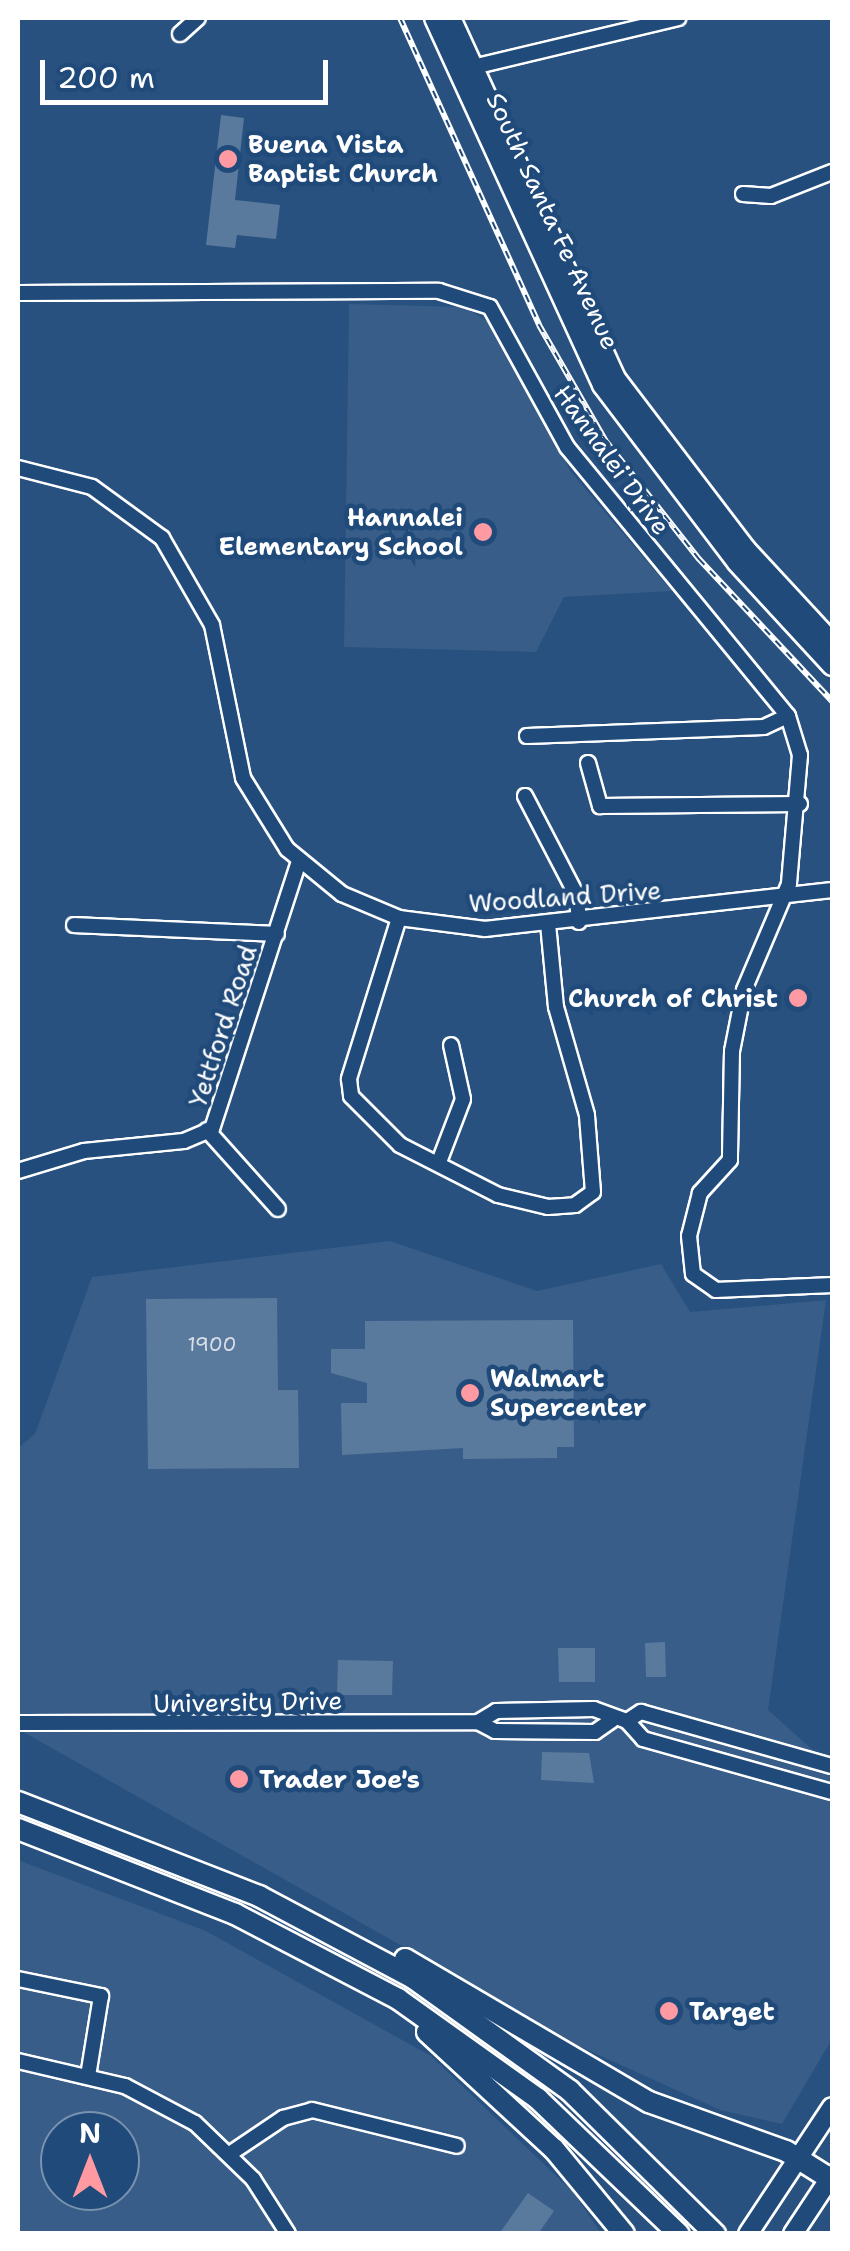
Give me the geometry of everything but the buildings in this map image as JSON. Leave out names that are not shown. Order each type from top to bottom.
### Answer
[{"type":"highway","points":[[18,1802],[404,1958],[649,2102],[798,2160],[832,2178]]},
{"type":"highway","points":[[18,1829],[236,1914],[398,1999],[538,2099],[680,2234]]},
{"type":"highway","points":[[277,1905],[413,1978],[523,2054],[619,2134],[715,2233]]},
{"type":"highway","points":[[398,1999],[562,2158],[624,2234]]},
{"type":"main road","name":"South Santa Fe Avenue","points":[[434,18],[602,385],[738,563],[832,666]]},
{"type":"main road","name":"South Santa Fe Avenue","points":[[452,18],[615,377],[746,549],[832,642]]},
{"type":"main road","points":[[748,2234],[832,2107]]},
{"type":"main road","points":[[793,2234],[832,2178]]},
{"type":"street","points":[[180,34],[198,18]]},
{"type":"street","points":[[474,68],[678,18]]},
{"type":"street","points":[[743,194],[771,196],[832,172]]},
{"type":"street","name":"Hannalei Drive","points":[[18,293],[475,296],[490,306],[567,447],[788,716],[800,755],[800,804],[785,899],[744,990],[732,1051],[730,1160],[693,1206],[693,1274],[716,1290],[832,1285]]},
{"type":"street","name":"Woodland Drive","points":[[18,468],[66,478],[122,504],[190,577],[216,640],[226,725],[243,778],[299,861],[342,894],[398,918],[443,927],[579,922],[785,899],[832,890]]},
{"type":"street","points":[[528,736],[764,727],[788,716]]},
{"type":"street","points":[[588,763],[600,806],[800,804]]},
{"type":"street","points":[[525,796],[577,896],[579,922]]},
{"type":"street","name":"Yettford Road","points":[[18,1171],[84,1151],[184,1142],[207,1130],[299,861]]},
{"type":"street","points":[[398,918],[349,1079],[351,1096],[400,1144],[527,1204],[575,1205],[592,1192],[588,1114],[556,1007],[548,924]]},
{"type":"street","points":[[74,924],[277,934]]},
{"type":"street","points":[[439,1162],[463,1099],[451,1044]]},
{"type":"street","points":[[207,1130],[278,1209]]},
{"type":"street","name":"University Drive","points":[[478,1722],[496,1711],[594,1710],[619,1720],[643,1739],[832,1792]]},
{"type":"street","name":"University Drive","points":[[18,1723],[478,1722],[495,1731],[594,1732],[641,1712],[672,1717],[832,1766]]},
{"type":"street","points":[[18,1980],[101,1996],[88,2076]]},
{"type":"street","points":[[18,2062],[88,2076],[162,2102],[230,2153],[288,2234]]},
{"type":"street","points":[[230,2153],[282,2118],[312,2110],[457,2146]]},
{"type":"shaded area","name":"Hannalei Elementary School","points":[[349,304],[464,307],[490,323],[571,472],[672,591],[564,597],[536,652],[344,647]]},
{"type":"shaded area","points":[[390,1241],[537,1291],[661,1264],[690,1312],[826,1300],[768,1710],[832,1767],[832,2039],[782,2124],[720,2110],[579,2046],[18,1729],[18,1448],[35,1434],[92,1277]]},
{"type":"shaded area","points":[[18,1860],[206,1931],[431,2056],[573,2192],[601,2233],[18,2233]]},
{"type":"railway","points":[[400,18],[539,325],[605,440],[699,559],[832,701]]},
{"type":"place","name":"Buena Vista Baptist Church","points":[[228,159]]},
{"type":"place","name":"Hannalei Elementary School","points":[[483,532]]},
{"type":"place","name":"Church of Christ","points":[[798,998]]},
{"type":"place","name":"Walmart Supercenter","points":[[470,1393]]},
{"type":"place","name":"Trader Joe's","points":[[239,1779]]},
{"type":"place","name":"Target","points":[[669,2011]]}]
